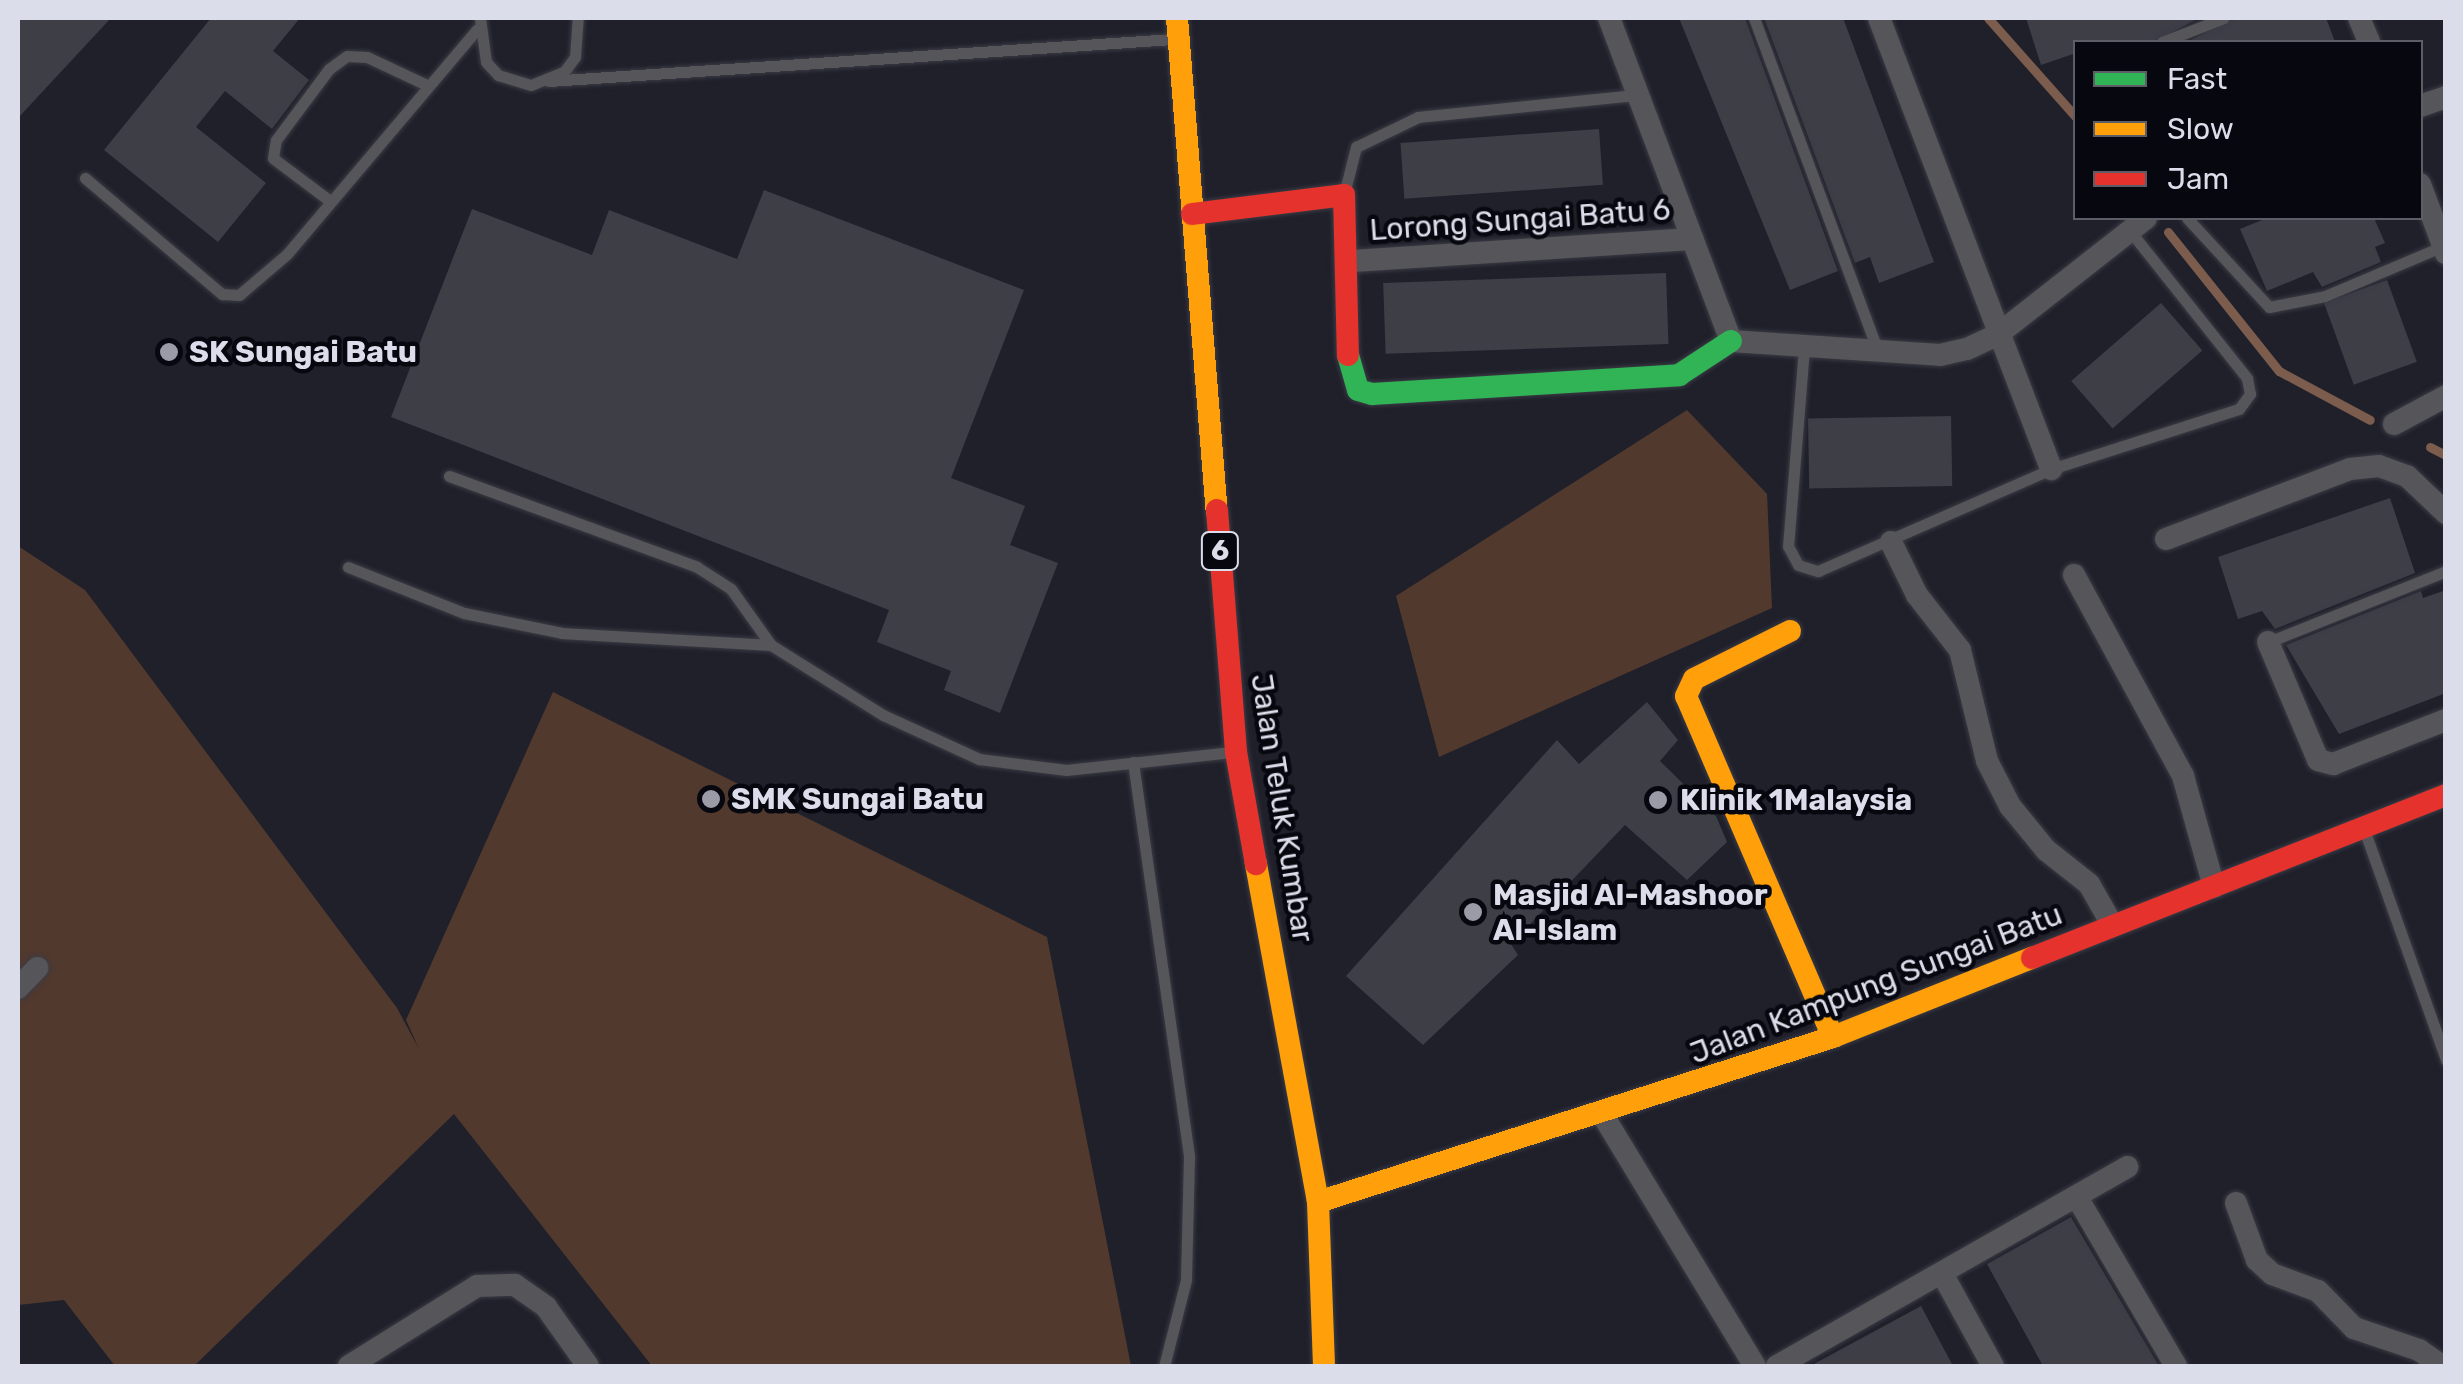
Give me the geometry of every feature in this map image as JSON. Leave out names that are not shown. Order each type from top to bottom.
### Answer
[{"type":"street","points":[[1609,18],[1731,342]]},
{"type":"street","points":[[1879,18],[2051,469]]},
{"type":"street","name":"Jalan Teluk Kumbar","points":[[1178,28],[1236,752],[1318,1202],[1324,1366]]},
{"type":"street","points":[[2423,192],[2445,248]]},
{"type":"street","points":[[1192,214],[1344,196],[1352,261],[1349,374],[1358,390],[1372,394],[1679,376],[1731,342],[1940,356],[1997,335],[2138,224]]},
{"type":"street","name":"Lorong Sungai Batu 6","points":[[1352,261],[1692,240]]},
{"type":"street","points":[[2166,539],[2350,469],[2387,445],[2446,396]]},
{"type":"street","points":[[2387,445],[2408,476],[2446,514]]},
{"type":"street","points":[[1891,542],[1917,595],[1960,650],[1987,761],[2010,806],[2046,850],[2089,884],[2113,926]]},
{"type":"street","points":[[2074,575],[2183,776],[2214,887]]},
{"type":"street","points":[[1790,630],[1687,688],[1833,1037]]},
{"type":"street","points":[[2268,642],[2318,760],[2333,764],[2446,720]]},
{"type":"street","name":"Jalan Kampung Sungai Batu","points":[[1318,1202],[1604,1116],[1833,1037],[2446,795]]},
{"type":"street","points":[[18,988],[36,968]]},
{"type":"street","points":[[1604,1116],[1755,1366]]},
{"type":"street","points":[[1777,1366],[1814,1358],[2127,1166]]},
{"type":"street","points":[[2078,1199],[2176,1366]]},
{"type":"street","points":[[2236,1203],[2257,1260],[2272,1274],[2318,1290],[2354,1328],[2418,1350],[2442,1366]]},
{"type":"street","points":[[1944,1277],[1993,1366]]},
{"type":"street","points":[[349,1366],[477,1286],[515,1285],[546,1306],[588,1366]]},
{"type":"lane","points":[[549,81],[575,57],[578,18]]},
{"type":"lane","points":[[1754,18],[1878,351]]},
{"type":"lane","points":[[2167,40],[2224,18]]},
{"type":"lane","points":[[86,178],[222,294],[256,285],[478,23],[498,75],[549,81],[1178,28]]},
{"type":"lane","points":[[330,201],[273,158],[276,140],[329,70],[347,56],[367,57],[427,86]]},
{"type":"lane","points":[[1344,196],[1356,147],[1418,117],[1636,96]]},
{"type":"lane","points":[[2189,220],[2270,307],[2325,296],[2445,248]]},
{"type":"lane","points":[[1804,348],[1792,558],[1818,571],[2051,469],[2239,408],[2250,394],[2247,378],[2138,224]]},
{"type":"lane","points":[[449,476],[697,567],[731,588],[771,645],[883,715],[980,759],[1066,770],[1236,752]]},
{"type":"lane","points":[[348,567],[464,614],[562,633],[771,645]]},
{"type":"lane","points":[[2268,642],[2446,572]]},
{"type":"lane","points":[[1134,762],[1189,1157],[1186,1280],[1164,1366]]},
{"type":"lane","points":[[2364,828],[2446,1060]]},
{"type":"shaded area","points":[[1687,410],[1767,494],[1772,608],[1439,757],[1396,596]]},
{"type":"shaded area","points":[[18,546],[85,590],[397,1008],[419,1049],[406,1020],[553,692],[1047,937],[1131,1366],[652,1366],[454,1114],[194,1366],[115,1366],[64,1300],[18,1305]]},
{"type":"building","points":[[18,18],[111,18],[18,118]]},
{"type":"building","points":[[211,18],[300,18],[273,51],[309,80],[272,129],[225,91],[196,127],[266,183],[218,242],[104,150]]},
{"type":"building","points":[[1679,18],[1745,18],[1838,271],[1790,290]]},
{"type":"building","points":[[1764,18],[1843,18],[1934,262],[1879,283],[1870,257],[1855,263]]},
{"type":"building","points":[[2026,18],[2199,18],[2157,40],[2073,40],[2073,54],[2041,65]]},
{"type":"building","points":[[2233,18],[2326,18],[2334,40],[2191,40]]},
{"type":"building","points":[[1599,129],[1603,185],[1404,199],[1400,143]]},
{"type":"building","points":[[764,190],[1024,290],[951,478],[1025,506],[1010,545],[1058,563],[1000,713],[944,690],[951,671],[877,642],[889,610],[391,417],[472,209],[592,255],[609,210],[737,259]]},
{"type":"building","points":[[2262,220],[2375,220],[2385,243],[2375,247],[2381,262],[2322,287],[2313,272],[2267,291],[2240,229]]},
{"type":"building","points":[[1666,273],[1668,344],[1386,354],[1383,283]]},
{"type":"building","points":[[2387,280],[2417,362],[2354,385],[2324,303]]},
{"type":"building","points":[[2161,303],[2202,351],[2113,429],[2071,381]]},
{"type":"building","points":[[1951,416],[1952,486],[1809,488],[1808,418]]},
{"type":"building","points":[[2390,498],[2415,573],[2275,629],[2262,611],[2238,619],[2218,557]]},
{"type":"building","points":[[2446,590],[2446,693],[2339,734],[2286,645],[2421,591],[2423,598]]},
{"type":"building","name":"Masjid Al-Mashoor Al-Islam","points":[[1647,702],[1678,740],[1660,761],[1716,816],[1727,842],[1687,880],[1625,825],[1511,944],[1518,955],[1423,1045],[1346,976],[1557,740],[1579,764]]},
{"type":"building","points":[[2071,1217],[2159,1366],[2043,1366],[1987,1264]]},
{"type":"building","points":[[1921,1306],[1953,1366],[1810,1366]]},
{"type":"waterway","points":[[1988,18],[2073,114]]},
{"type":"waterway","points":[[2168,232],[2279,371],[2370,420]]},
{"type":"waterway","points":[[2430,447],[2446,455]]},
{"type":"traffic: fast","points":[[1348,355],[1358,390],[1372,394],[1679,375],[1731,341]]},
{"type":"traffic: slow","points":[[1177,18],[1217,510]]},
{"type":"traffic: slow","points":[[1790,631],[1694,679],[1686,696],[1833,1037]]},
{"type":"traffic: slow","points":[[1256,864],[1318,1202],[1324,1366]]},
{"type":"traffic: slow","points":[[1318,1202],[1833,1037],[2032,958]]},
{"type":"traffic: jam","points":[[1192,214],[1344,195],[1348,355]]},
{"type":"traffic: jam","points":[[1217,510],[1236,752],[1256,864]]},
{"type":"traffic: jam","points":[[2032,958],[2446,795]]},
{"type":"place","name":"SK Sungai Batu","points":[[169,352]]},
{"type":"place","name":"SMK Sungai Batu","points":[[711,799]]},
{"type":"place","name":"Klinik 1Malaysia","points":[[1658,800]]},
{"type":"place","name":"Masjid Al-Mashoor Al-Islam","points":[[1473,912]]}]
